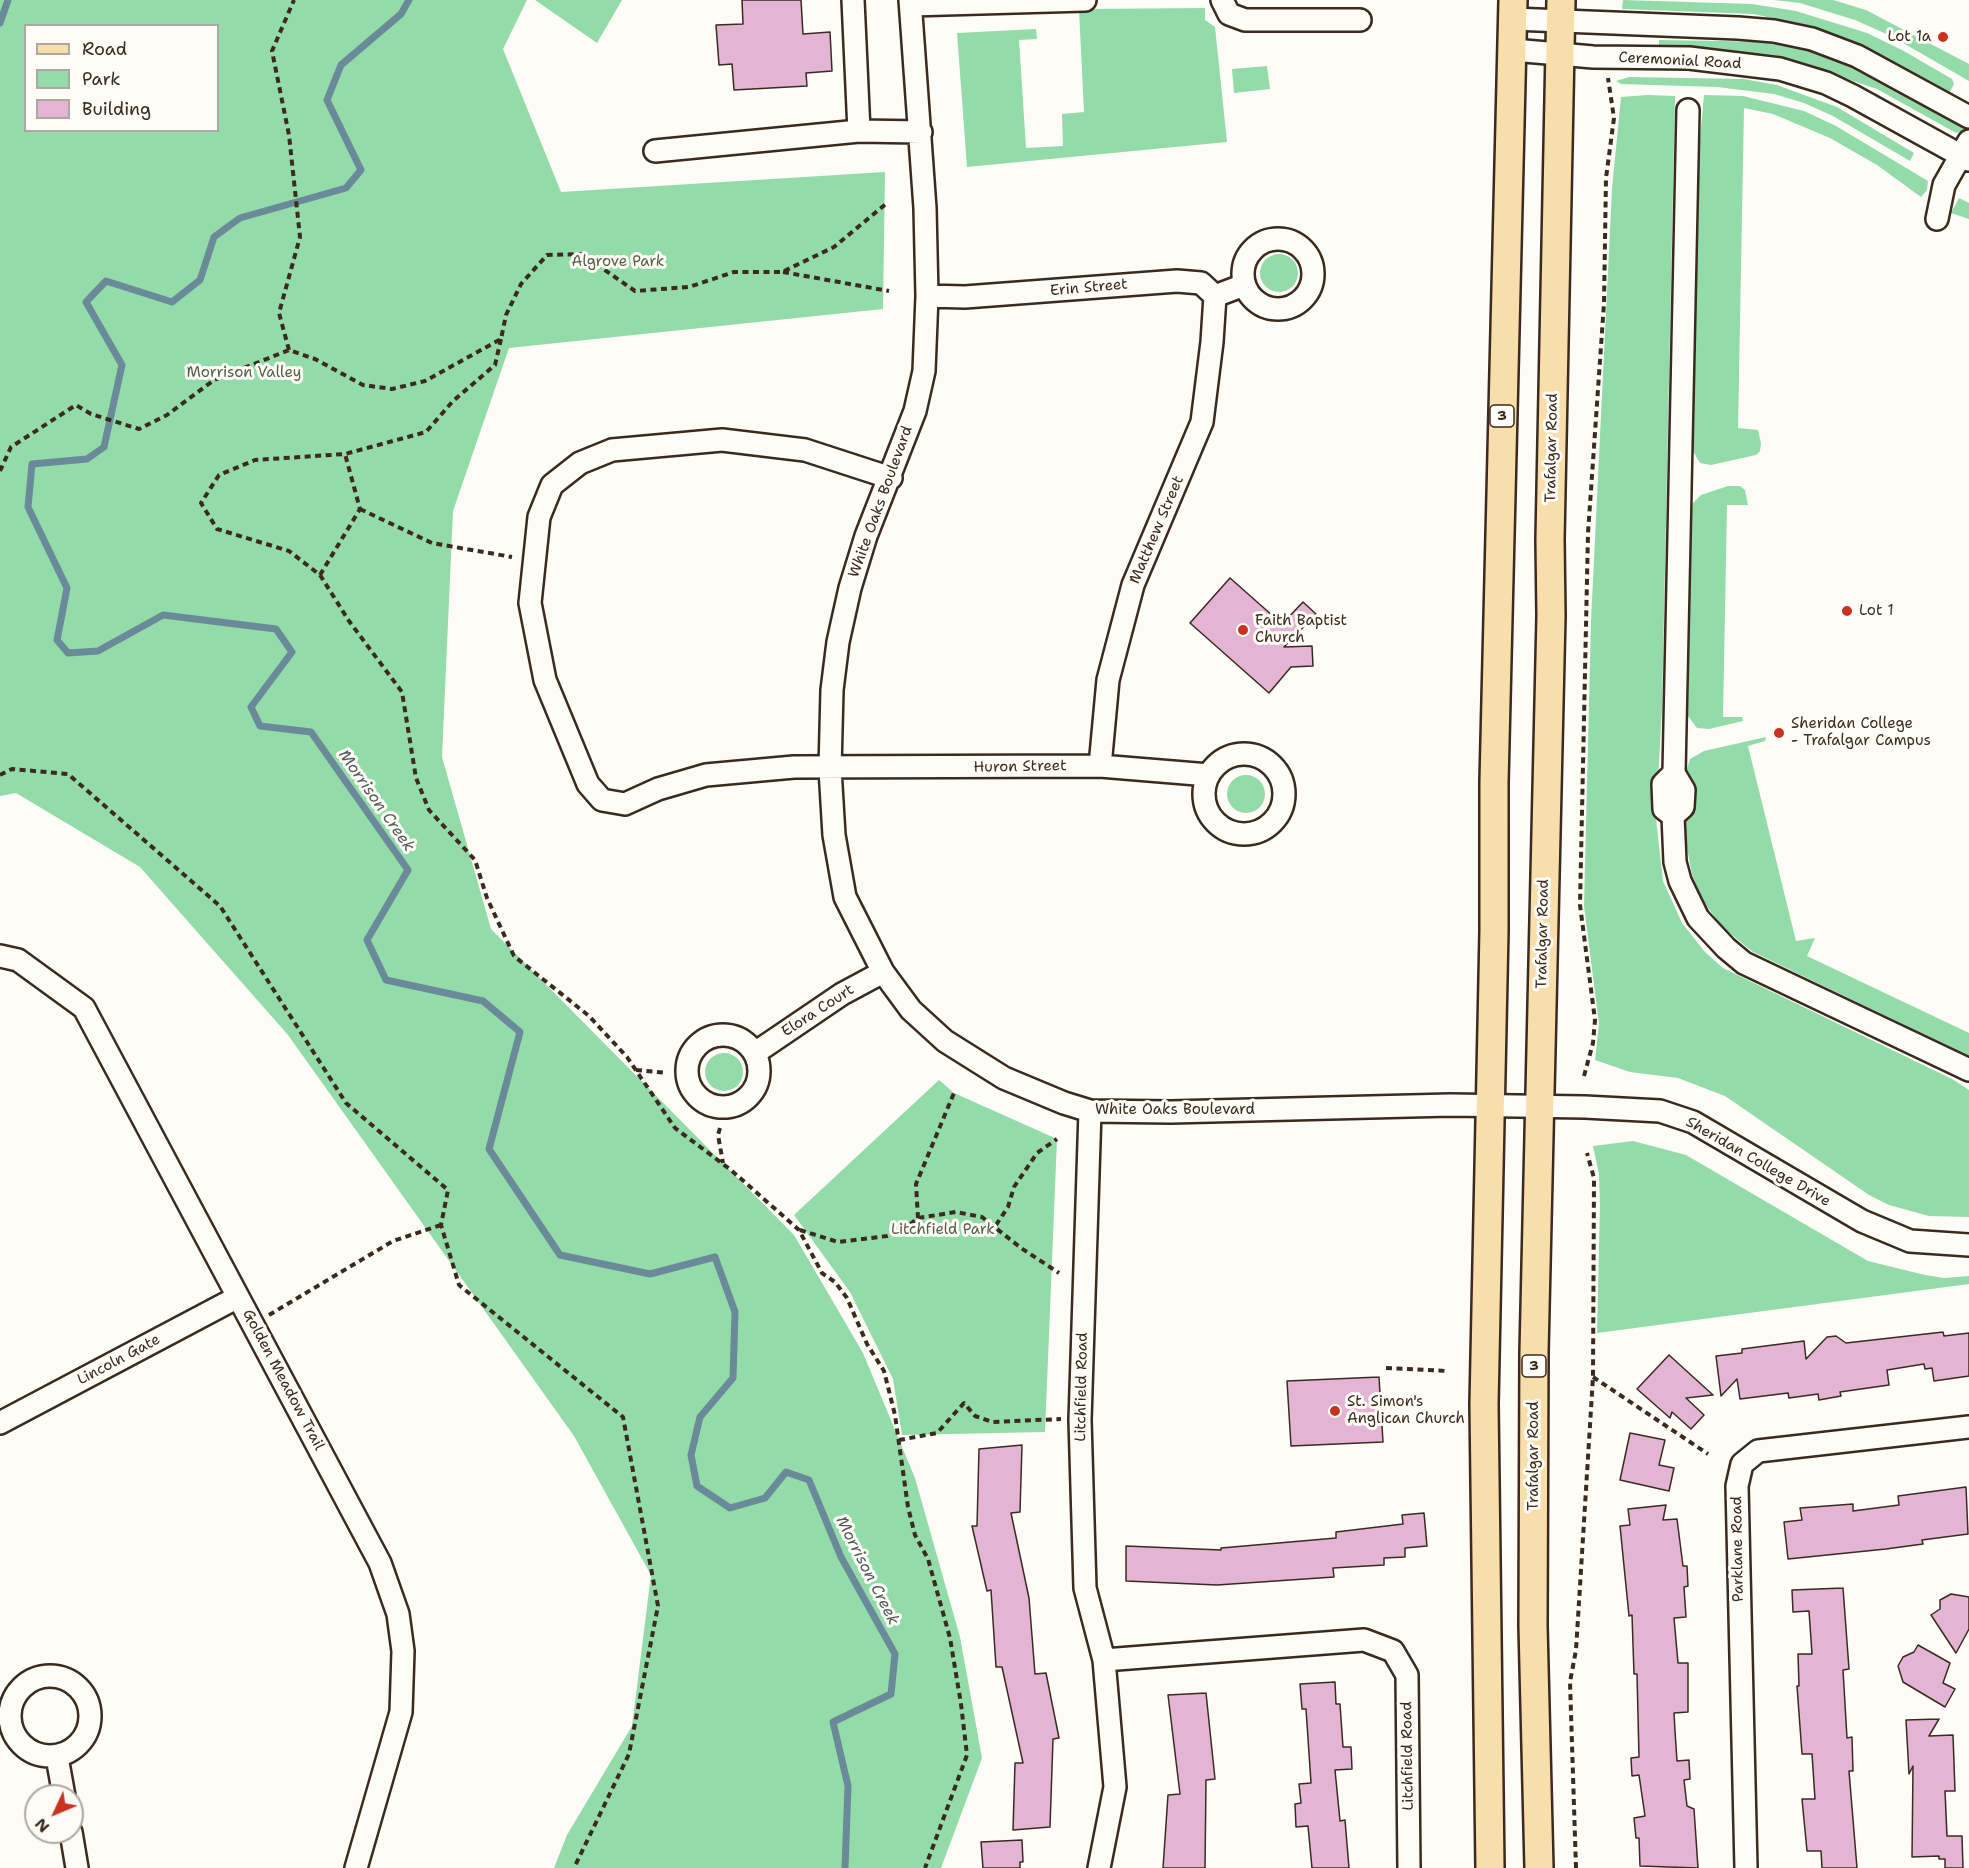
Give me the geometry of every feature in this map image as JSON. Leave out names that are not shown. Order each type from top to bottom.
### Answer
[{"type":"main road","name":"3","points":[[1490,1868],[1484,1404],[1494,931],[1494,782],[1513,10]]},
{"type":"main road","name":"Trafalgar Road","points":[[1539,1868],[1533,1626],[1534,1352],[1541,1107],[1561,11]]},
{"type":"street","points":[[853,0],[858,131]]},
{"type":"street","points":[[910,2],[1085,0]]},
{"type":"street","points":[[1221,0],[1229,14],[1245,20],[1360,20]]},
{"type":"street","name":"White Oaks Boulevard","points":[[910,2],[921,132],[927,296],[924,371],[915,411],[860,557],[838,642],[832,690],[830,769],[834,835],[845,897],[884,972],[911,1010],[945,1041],[1004,1078],[1064,1104],[1090,1111],[1171,1112],[1490,1105],[1541,1107]]},
{"type":"street","points":[[1513,10],[1561,11],[1774,31],[1812,39],[1857,56],[1969,117]]},
{"type":"street","name":"Ceremonial Road","points":[[1513,50],[1593,57],[1689,58],[1780,69],[1826,83],[1966,153]]},
{"type":"street","points":[[1688,110],[1674,773],[1684,790],[1683,807],[1673,816],[1675,862],[1680,881],[1698,918],[1726,948],[1744,963],[1969,1070]]},
{"type":"street","points":[[655,151],[858,131],[921,132]]},
{"type":"street","points":[[1937,219],[1944,185],[1966,153]]},
{"type":"street","name":"Erin Street","points":[[927,296],[965,297],[1177,281],[1201,283],[1215,296]]},
{"type":"street","points":[[1215,296],[1244,285]]},
{"type":"street","name":"Matthew Street","points":[[1100,766],[1108,680],[1133,585],[1202,422],[1215,296]]},
{"type":"street","name":"Huron Street","points":[[891,478],[805,450],[722,440],[612,450],[580,463],[552,485],[539,517],[530,603],[545,680],[588,784],[602,800],[625,804],[658,789],[706,775],[794,767],[830,769],[1100,766],[1209,775]]},
{"type":"street","name":"Golden Meadow Trail","points":[[0,956],[18,960],[84,1008],[380,1563],[398,1614],[403,1651],[401,1712],[356,1868]]},
{"type":"street","name":"Elora Court","points":[[754,1053],[842,994],[884,972]]},
{"type":"street","name":"Sheridan College Drive","points":[[1541,1107],[1660,1112],[1693,1122],[1818,1197],[1872,1225],[1910,1241],[1969,1245]]},
{"type":"street","name":"Litchfield Road","points":[[1090,1111],[1080,1420],[1085,1587],[1104,1660],[1115,1787],[1100,1868]]},
{"type":"street","name":"Lincoln Gate","points":[[0,1424],[238,1297]]},
{"type":"street","name":"Parklane Road","points":[[1746,1868],[1737,1486],[1742,1464],[1758,1451],[1969,1427]]},
{"type":"street","name":"Litchfield Road","points":[[1104,1660],[1364,1640],[1394,1651],[1407,1675],[1409,1868]]},
{"type":"street","points":[[57,1757],[62,1784]]},
{"type":"street","points":[[73,1844],[77,1868]]},
{"type":"path","points":[[289,350],[279,314],[300,237],[289,135],[272,51],[294,0]]},
{"type":"path","points":[[1584,1076],[1593,1043],[1595,1020],[1580,905],[1588,533],[1604,303],[1606,178],[1614,118],[1612,94],[1608,86]]},
{"type":"path","points":[[782,272],[834,247],[887,203]]},
{"type":"path","points":[[889,291],[782,272],[734,272],[689,287],[635,291],[582,254],[547,255],[520,284],[506,315],[495,366],[453,401],[426,432],[345,454],[255,460],[219,475],[201,503],[217,529],[289,551],[320,575],[349,621],[402,692],[416,778],[429,810],[475,860],[487,898],[514,957],[588,1016],[636,1070],[675,1128],[723,1164],[799,1230],[822,1273],[835,1282],[847,1298],[867,1344],[884,1371],[899,1440],[908,1507],[915,1535],[928,1559],[950,1638],[967,1755],[925,1868]]},
{"type":"path","points":[[0,471],[11,447],[76,405],[91,414],[139,429],[167,415],[214,380],[289,350],[315,359],[363,386],[392,389],[425,381],[501,339]]},
{"type":"path","points":[[320,575],[360,509],[345,454]]},
{"type":"path","points":[[360,509],[432,543],[512,557]]},
{"type":"path","points":[[0,775],[12,769],[68,774],[220,906],[346,1103],[448,1190],[441,1225],[459,1285],[622,1418],[658,1606],[629,1754],[574,1868]]},
{"type":"path","points":[[636,1070],[667,1073]]},
{"type":"path","points":[[918,1218],[916,1184],[954,1093]]},
{"type":"path","points":[[720,1128],[718,1135],[723,1164]]},
{"type":"path","points":[[996,1225],[1008,1207],[1014,1187],[1037,1153],[1057,1139]]},
{"type":"path","points":[[1576,1868],[1570,1682],[1576,1650],[1593,1377],[1594,1178],[1587,1153]]},
{"type":"path","points":[[799,1230],[838,1242],[887,1236],[902,1231],[918,1218],[956,1212],[982,1216],[996,1225],[1021,1248],[1059,1273]]},
{"type":"path","points":[[253,1325],[393,1241],[441,1225]]},
{"type":"path","points":[[1386,1368],[1447,1371]]},
{"type":"path","points":[[1593,1377],[1708,1454]]},
{"type":"path","points":[[899,1440],[937,1433],[964,1403],[975,1416],[992,1422],[1080,1420]]},
{"type":"green space","name":"Morrison Valley","points":[[0,0],[527,0],[503,49],[561,192],[885,172],[883,309],[509,348],[453,511],[442,757],[491,929],[794,1235],[863,1353],[915,1478],[960,1637],[982,1758],[941,1868],[554,1868],[567,1835],[632,1726],[651,1575],[574,1436],[288,1035],[140,867],[16,793],[0,796]]},
{"type":"green space","points":[[535,0],[622,0],[597,43]]},
{"type":"green space","points":[[1623,0],[1752,4],[1796,11],[1867,33],[1952,79],[1954,84],[1948,95],[1862,46],[1796,23],[1753,14],[1622,9]]},
{"type":"green space","points":[[1774,0],[1833,0],[1866,10],[1969,64],[1969,81],[1891,36],[1855,20],[1800,3]]},
{"type":"green space","points":[[1205,8],[1205,20],[1215,27],[1227,142],[967,167],[957,33],[1036,29],[1037,39],[1019,40],[1026,148],[1063,146],[1062,114],[1084,112],[1079,9]]},
{"type":"green space","points":[[1659,40],[1780,42],[1829,53],[1944,115],[1963,127],[1963,131],[1956,133],[1877,89],[1775,55],[1659,48]]},
{"type":"green space","points":[[1267,66],[1270,89],[1234,93],[1232,69]]},
{"type":"green space","points":[[1629,77],[1744,79],[1777,85],[1837,107],[1914,153],[1910,161],[1833,116],[1804,103],[1774,94],[1717,87],[1621,84],[1616,81]]},
{"type":"green space","points":[[1704,95],[1743,96],[1804,111],[1836,126],[1928,181],[1927,190],[1921,197],[1877,165],[1830,138],[1773,114],[1744,108],[1738,428],[1758,430],[1761,443],[1760,451],[1756,455],[1711,465],[1700,463],[1693,451],[1699,151]]},
{"type":"green space","points":[[1675,96],[1662,707],[1656,819],[1663,881],[1682,923],[1705,952],[1723,968],[1952,1079],[1969,1090],[1969,1217],[1929,1216],[1889,1205],[1869,1195],[1725,1096],[1678,1078],[1630,1072],[1595,1060],[1599,1024],[1584,906],[1591,621],[1612,189],[1621,97]]},
{"type":"green space","points":[[1959,198],[1969,203],[1969,219],[1951,213]]},
{"type":"green space","points":[[1279,254],[1293,259],[1298,273],[1293,287],[1279,292],[1265,287],[1260,273],[1265,259]]},
{"type":"green space","points":[[1728,486],[1740,486],[1745,490],[1748,505],[1727,505],[1723,717],[1742,717],[1743,721],[1709,729],[1697,728],[1688,716],[1691,515],[1693,503],[1701,495]]},
{"type":"green space","points":[[1766,737],[1765,741],[1748,746],[1796,941],[1815,938],[1807,956],[1969,1033],[1969,1056],[1753,952],[1722,927],[1703,901],[1692,875],[1685,837],[1686,772],[1690,759],[1704,751]]},
{"type":"green space","points":[[1246,775],[1260,780],[1265,794],[1260,808],[1246,813],[1232,808],[1227,794],[1232,780]]},
{"type":"green space","points":[[724,1053],[738,1058],[743,1072],[738,1086],[724,1091],[710,1086],[705,1072],[710,1058]]},
{"type":"green space","name":"Litchfield Park","points":[[939,1080],[954,1093],[1057,1139],[1045,1432],[902,1435],[893,1379],[850,1292],[794,1215]]},
{"type":"green space","points":[[1633,1141],[1686,1155],[1868,1261],[1944,1278],[1969,1276],[1969,1284],[1597,1333],[1600,1205],[1599,1174],[1593,1146]]},
{"type":"building","points":[[742,0],[801,0],[803,34],[830,32],[832,71],[806,73],[807,86],[734,90],[732,64],[719,65],[716,25],[743,24]]},
{"type":"building","name":"Faith Baptist Church","points":[[1230,578],[1282,624],[1303,602],[1316,614],[1284,647],[1312,646],[1313,666],[1291,667],[1269,693],[1190,623]]},
{"type":"building","points":[[1943,1332],[1944,1336],[1969,1333],[1969,1376],[1934,1381],[1932,1368],[1925,1369],[1924,1364],[1887,1370],[1889,1385],[1840,1392],[1841,1396],[1819,1400],[1818,1394],[1789,1398],[1788,1393],[1740,1399],[1737,1379],[1721,1396],[1716,1356],[1742,1353],[1742,1349],[1804,1341],[1806,1359],[1827,1337],[1836,1336],[1846,1343]]},
{"type":"building","points":[[1669,1355],[1713,1395],[1686,1398],[1704,1415],[1691,1429],[1672,1412],[1670,1418],[1637,1389]]},
{"type":"building","name":"St. Simon's Anglican Church","points":[[1379,1377],[1383,1442],[1291,1446],[1287,1381]]},
{"type":"building","points":[[1630,1433],[1665,1440],[1659,1465],[1674,1468],[1669,1491],[1620,1480]]},
{"type":"building","points":[[1022,1445],[1020,1512],[1011,1513],[1029,1598],[1035,1674],[1046,1673],[1059,1738],[1053,1739],[1050,1827],[1013,1830],[1015,1763],[1023,1763],[1002,1667],[996,1667],[991,1590],[987,1591],[972,1526],[977,1526],[979,1449]]},
{"type":"building","points":[[1966,1487],[1968,1534],[1922,1540],[1923,1544],[1788,1559],[1784,1522],[1802,1520],[1800,1508],[1853,1504],[1853,1511],[1899,1505],[1898,1496]]},
{"type":"building","points":[[1666,1505],[1663,1520],[1677,1519],[1683,1566],[1687,1566],[1688,1586],[1684,1587],[1686,1617],[1674,1618],[1678,1663],[1688,1663],[1688,1712],[1674,1713],[1677,1761],[1689,1760],[1690,1779],[1684,1780],[1687,1806],[1694,1809],[1698,1868],[1640,1866],[1639,1838],[1636,1838],[1634,1818],[1645,1816],[1639,1775],[1632,1776],[1631,1758],[1639,1757],[1637,1674],[1634,1674],[1632,1615],[1629,1616],[1620,1526],[1630,1525],[1628,1509]]},
{"type":"building","points":[[1424,1513],[1427,1546],[1405,1548],[1405,1557],[1384,1558],[1384,1565],[1333,1568],[1334,1577],[1217,1585],[1126,1581],[1126,1546],[1221,1550],[1221,1548],[1336,1538],[1336,1532],[1403,1524],[1402,1515]]},
{"type":"building","points":[[1843,1588],[1849,1669],[1843,1670],[1847,1738],[1852,1737],[1853,1771],[1849,1771],[1857,1868],[1822,1868],[1821,1851],[1807,1851],[1802,1799],[1815,1799],[1812,1754],[1802,1754],[1797,1686],[1799,1686],[1798,1654],[1812,1654],[1809,1611],[1793,1612],[1792,1590]]},
{"type":"building","points":[[1951,1594],[1969,1597],[1969,1629],[1956,1653],[1931,1615],[1940,1609],[1940,1600]]},
{"type":"building","points":[[1918,1645],[1950,1663],[1943,1683],[1955,1689],[1945,1707],[1903,1682],[1898,1666],[1903,1657],[1914,1652]]},
{"type":"building","points":[[1335,1682],[1336,1704],[1340,1704],[1343,1747],[1351,1747],[1352,1769],[1335,1770],[1340,1821],[1345,1820],[1349,1868],[1312,1868],[1308,1826],[1296,1827],[1295,1804],[1301,1803],[1299,1784],[1311,1783],[1306,1709],[1302,1709],[1300,1684]]},
{"type":"building","points":[[1206,1693],[1215,1779],[1206,1780],[1205,1868],[1163,1868],[1168,1795],[1180,1794],[1168,1695]]},
{"type":"building","points":[[1939,1719],[1929,1736],[1953,1735],[1955,1791],[1945,1791],[1947,1836],[1962,1836],[1963,1868],[1945,1868],[1945,1859],[1939,1859],[1939,1856],[1912,1857],[1913,1766],[1909,1774],[1906,1720]]},
{"type":"building","points":[[1022,1840],[1023,1862],[1020,1862],[1020,1868],[983,1868],[981,1842]]},
{"type":"waterway","points":[[0,23],[8,0]]},
{"type":"waterway","name":"Morrison Creek","points":[[409,0],[401,14],[341,65],[327,100],[361,170],[346,188],[240,218],[214,237],[200,280],[172,302],[106,281],[86,302],[122,365],[104,447],[87,459],[32,464],[28,507],[67,588],[57,640],[68,653],[98,651],[163,615],[276,629],[292,652],[251,707],[260,726],[311,732],[408,870],[367,940],[386,980],[483,1001],[520,1032],[489,1149],[560,1255],[650,1274],[715,1257],[735,1312],[733,1378],[700,1417],[691,1455],[697,1486],[730,1508],[765,1498],[786,1472],[809,1480],[841,1557],[895,1654],[891,1694],[833,1722],[848,1786],[845,1868]]},
{"type":"place","name":"Lot 1a","points":[[1943,37]]},
{"type":"place","name":"Lot 1","points":[[1847,611]]},
{"type":"place","name":"Faith Baptist Church","points":[[1243,630]]},
{"type":"place","name":"Sheridan College - Trafalgar Campus","points":[[1779,733]]},
{"type":"place","name":"St. Simon's Anglican Church","points":[[1335,1411]]},
{"type":"park label","name":"Algrove Park","points":[[618,262]]}]
